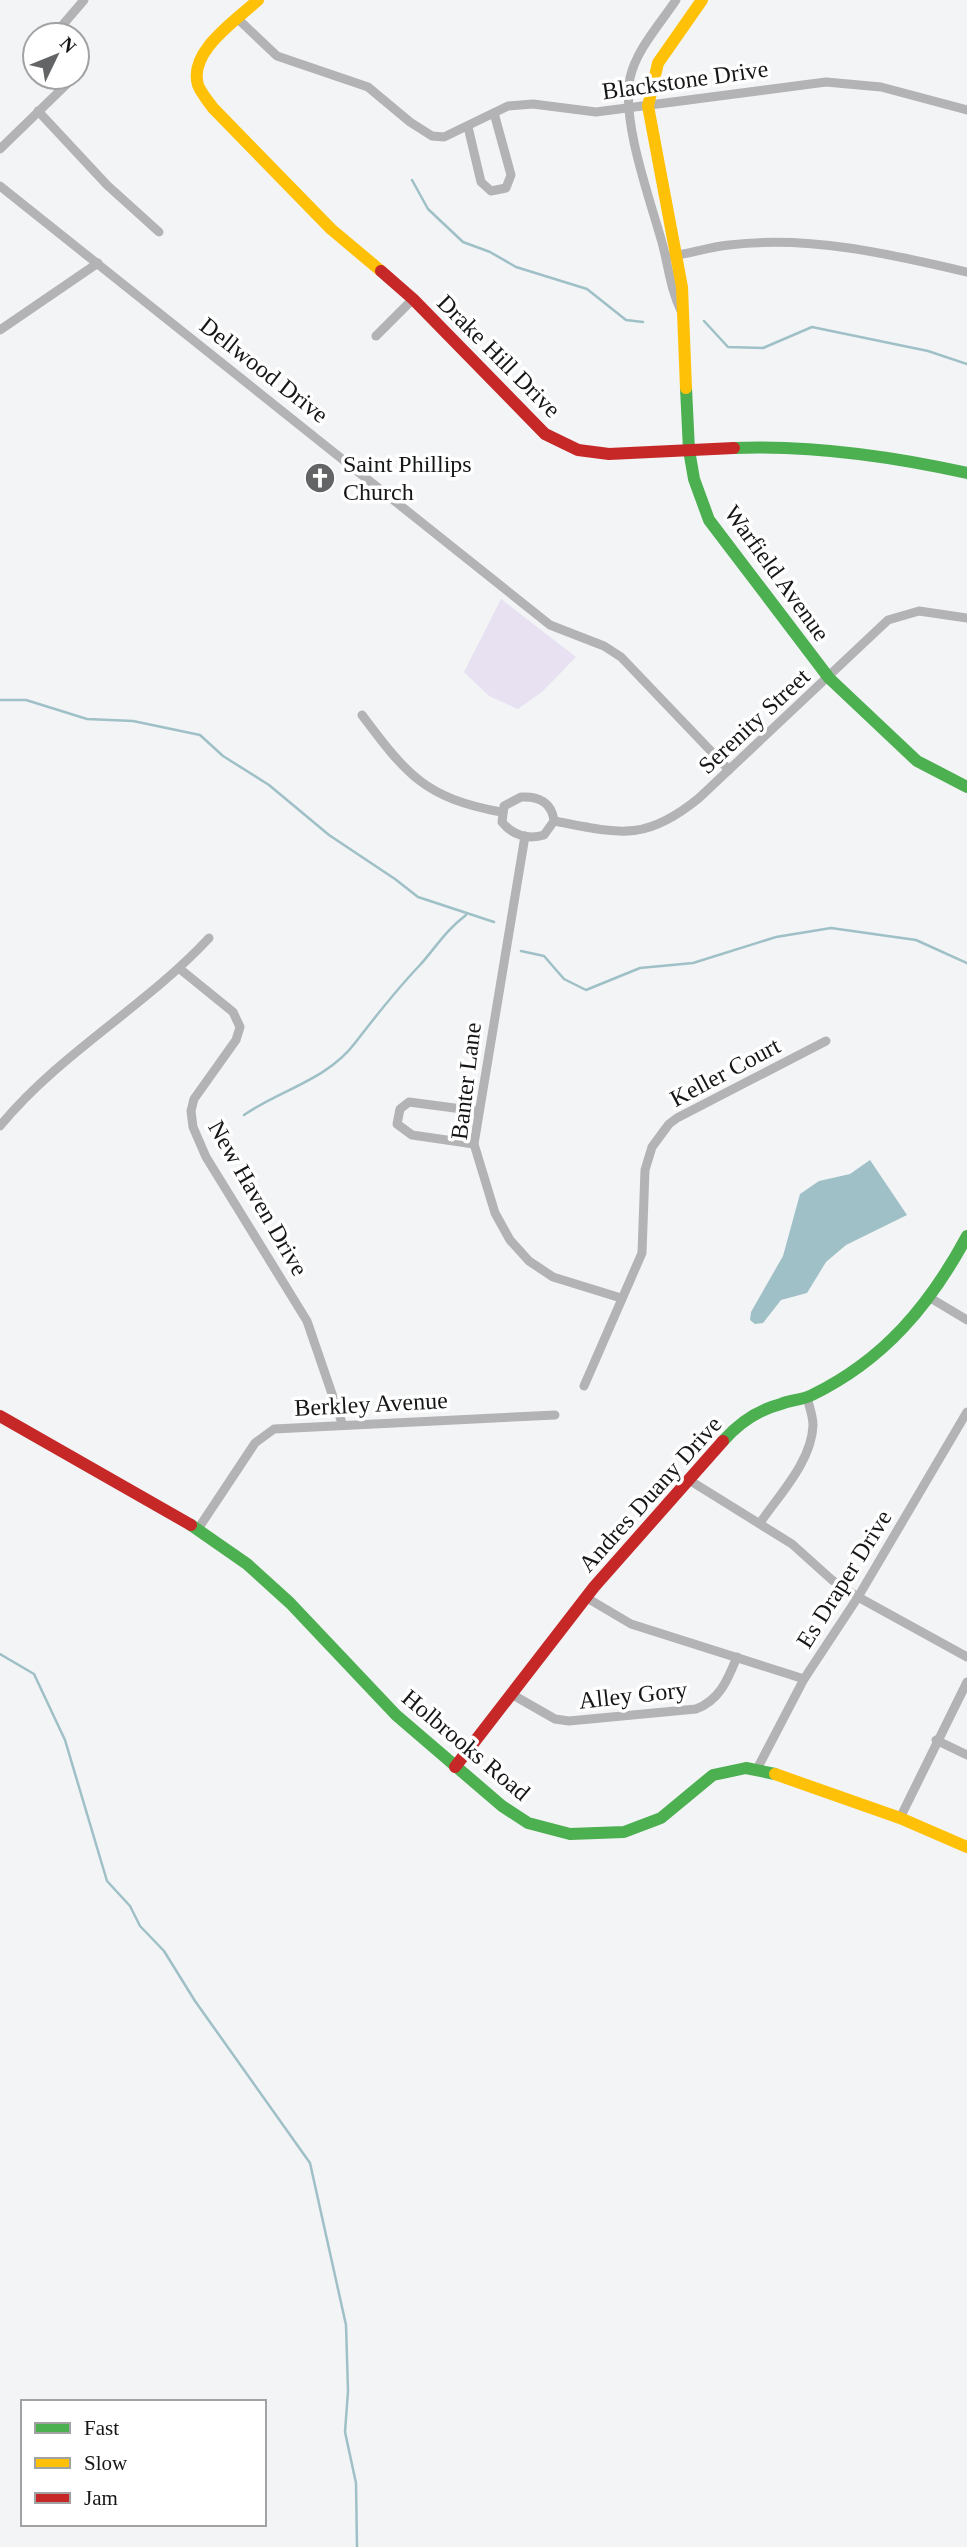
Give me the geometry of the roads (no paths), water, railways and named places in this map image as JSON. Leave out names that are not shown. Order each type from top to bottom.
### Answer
[{"type":"street","points":[[66,21],[84,0]]},
{"type":"street","name":"Drake Hill Drive","points":[[258,0],[203,52],[196,68],[198,85],[214,108],[331,229],[413,299],[545,434],[578,450],[610,454],[781,446],[899,458],[967,473]]},
{"type":"street","name":"Warfield Avenue","points":[[671,256],[629,108],[628,93],[635,61],[676,0]]},
{"type":"street","name":"Warfield Avenue","points":[[702,0],[658,63],[648,106],[682,313],[694,480],[709,520],[829,678],[917,761],[967,787]]},
{"type":"street","name":"Blackstone Drive","points":[[239,20],[277,56],[368,87],[410,122],[432,136],[444,137],[508,106],[533,104],[596,112],[826,82],[881,87],[967,110]]},
{"type":"street","points":[[0,149],[59,91]]},
{"type":"street","points":[[38,111],[107,185],[159,232]]},
{"type":"street","points":[[468,127],[481,182],[491,191],[506,188],[511,175],[494,113]]},
{"type":"street","name":"Dellwood Drive","points":[[0,186],[550,625],[604,646],[621,657],[729,769]]},
{"type":"street","points":[[671,256],[731,244],[830,246],[880,251],[967,272]]},
{"type":"street","points":[[0,330],[98,263]]},
{"type":"street","points":[[376,336],[413,299]]},
{"type":"street","name":"Serenity Street","points":[[554,821],[615,832],[653,828],[677,816],[829,678],[888,620],[919,611],[967,618]]},
{"type":"street","points":[[362,715],[394,758],[436,792],[453,801],[501,812]]},
{"type":"street","points":[[529,796],[546,803],[554,821],[544,835],[525,836],[505,826],[501,812],[508,802],[529,796]]},
{"type":"street","name":"Banter Lane","points":[[525,836],[477,1111],[474,1144],[495,1213],[510,1240],[529,1261],[553,1277],[621,1298]]},
{"type":"street","points":[[0,1126],[47,1076],[180,969],[209,938]]},
{"type":"street","name":"New Haven Drive","points":[[180,969],[233,1012],[240,1027],[236,1040],[194,1099],[191,1111],[193,1128],[206,1157],[307,1321],[342,1423]]},
{"type":"street","name":"Keller Court","points":[[584,1386],[642,1253],[645,1170],[652,1147],[669,1124],[713,1098],[826,1041]]},
{"type":"street","points":[[474,1144],[412,1135],[397,1124],[400,1109],[409,1102],[477,1111]]},
{"type":"street","name":"Andres Duany Drive","points":[[455,1767],[513,1695],[566,1621],[733,1430],[752,1416],[774,1406],[807,1397],[875,1356],[902,1334],[932,1299],[967,1236]]},
{"type":"street","points":[[932,1299],[967,1320]]},
{"type":"street","points":[[760,1523],[807,1449],[813,1424],[807,1397]]},
{"type":"street","name":"Es Draper Drive","points":[[757,1769],[804,1679],[858,1597],[967,1412]]},
{"type":"street","name":"Berkley Avenue","points":[[198,1529],[243,1460],[264,1434],[283,1427],[555,1415]]},
{"type":"street","name":"Holbrooks Road","points":[[0,1416],[198,1529],[247,1564],[274,1587],[378,1699],[455,1767],[528,1823],[555,1832],[589,1835],[624,1832],[646,1825],[674,1808],[713,1775],[735,1768],[757,1769],[900,1818],[967,1847]]},
{"type":"street","points":[[689,1480],[760,1523],[858,1597],[967,1657]]},
{"type":"street","points":[[587,1598],[631,1624],[804,1679]]},
{"type":"street","name":"Alley Gory","points":[[513,1695],[555,1719],[569,1721],[695,1709],[706,1705],[718,1695],[737,1657]]},
{"type":"street","points":[[900,1818],[936,1740],[967,1682]]},
{"type":"street","points":[[936,1740],[967,1755]]},
{"type":"water","points":[[870,1160],[907,1215],[846,1245],[826,1262],[807,1293],[781,1300],[763,1323],[755,1324],[750,1320],[751,1312],[783,1256],[800,1194],[819,1181],[850,1174]]},
{"type":"waterway","points":[[412,180],[428,209],[463,242],[490,252],[516,267],[587,289],[626,320],[643,322]]},
{"type":"waterway","points":[[704,321],[728,347],[763,348],[812,327],[928,351],[967,364]]},
{"type":"waterway","points":[[0,700],[26,700],[87,719],[133,721],[200,735],[223,756],[269,785],[329,835],[418,897],[494,922]]},
{"type":"waterway","points":[[244,1115],[317,1075],[344,1056],[446,933],[466,915]]},
{"type":"waterway","points":[[521,951],[544,956],[564,979],[586,990],[640,968],[693,963],[776,937],[831,928],[916,940],[967,963]]},
{"type":"waterway","points":[[0,1654],[34,1674],[65,1740],[107,1881],[130,1906],[140,1926],[164,1951],[195,2001],[310,2163],[346,2325],[348,2391],[345,2432],[356,2483],[357,2547]]},
{"type":"place","name":"Saint Phillips Church","points":[[320,478]]}]
